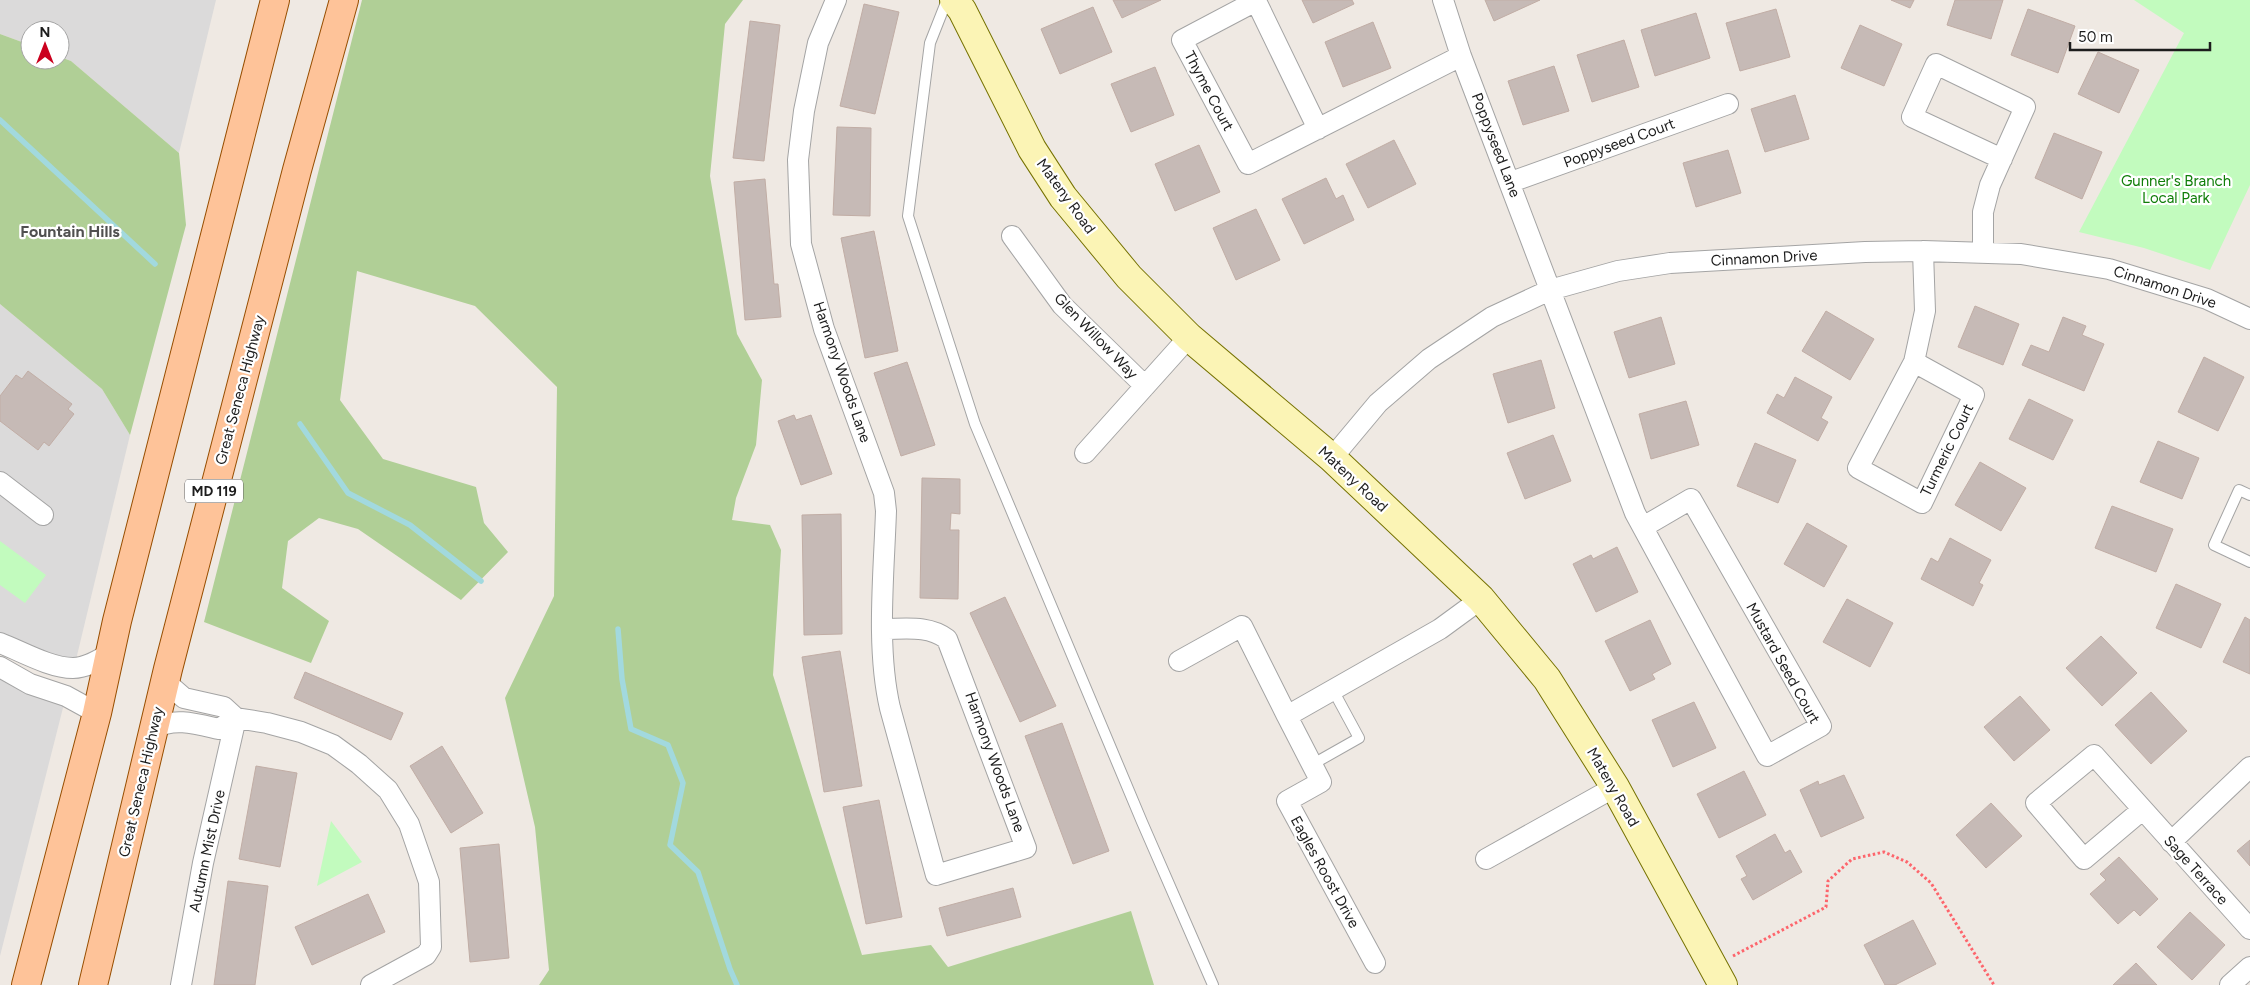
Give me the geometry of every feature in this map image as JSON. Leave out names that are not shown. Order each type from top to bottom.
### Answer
[{"type":"main road","points":[[26,985],[97,713],[109,654],[275,0]]},
{"type":"main road","name":"Great Seneca Highway","points":[[93,985],[168,669],[297,170],[344,0]]},
{"type":"street","name":"Harmony Woods Lane","points":[[836,0],[818,43],[804,111],[798,160],[801,244],[824,329],[884,493],[886,511],[883,628],[884,682],[936,875],[1026,848],[947,639],[936,631],[921,628],[883,628]]},
{"type":"street","name":"Mateny Road","points":[[954,0],[962,10],[1032,149],[1063,197],[1129,277],[1189,337],[1332,458],[1480,598],[1547,679],[1615,787],[1718,976]]},
{"type":"street","name":"Poppyseed Lane","points":[[1443,0],[1461,56],[1511,182],[1550,290]]},
{"type":"street","name":"Thyme Court","points":[[1318,128],[1256,1],[1182,40],[1248,164],[1461,56]]},
{"type":"street","points":[[1983,252],[1983,212],[1990,185],[2002,159],[2026,107],[1936,64],[1912,117],[2002,159]]},
{"type":"street","name":"Poppyseed Court","points":[[1511,182],[1728,104]]},
{"type":"street","name":"Glen Willow Way","points":[[1012,236],[1062,305],[1145,386]]},
{"type":"street","name":"Cinnamon Drive","points":[[1332,458],[1378,402],[1429,359],[1492,317],[1550,290],[1618,271],[1670,263],[1923,251],[2021,254],[2109,269],[2207,298],[2250,319]]},
{"type":"street","name":"Turmeric Court","points":[[1914,362],[1974,395],[1922,502],[1858,468],[1914,362],[1925,311],[1923,251]]},
{"type":"street","name":"Mustard Seed Court","points":[[1550,290],[1635,513],[1767,756],[1821,726],[1691,499],[1643,527]]},
{"type":"street","name":"Glen Willow Way","points":[[1085,453],[1189,337]]},
{"type":"street","points":[[0,482],[43,515]]},
{"type":"street","points":[[1288,716],[1440,629],[1480,598]]},
{"type":"street","name":"Eagles Roost Drive","points":[[1179,661],[1242,626],[1322,782],[1287,801],[1375,963]]},
{"type":"street","points":[[0,643],[32,658],[74,668],[94,663],[109,654]]},
{"type":"street","points":[[0,667],[30,684],[66,696],[97,713]]},
{"type":"street","points":[[168,669],[168,684],[184,698],[224,706],[236,718],[301,732],[333,745],[359,764],[388,790],[410,824],[429,882],[431,947],[426,955],[371,985]]},
{"type":"street","points":[[154,728],[162,724],[178,721],[219,730],[236,718]]},
{"type":"street","name":"Autumn Mist Drive","points":[[181,985],[203,863],[236,718]]},
{"type":"street","name":"Sage Terrace","points":[[2142,810],[2084,859],[2036,803],[2094,755],[2250,929]]},
{"type":"street","points":[[2171,842],[2250,767]]},
{"type":"street","points":[[1486,858],[1615,787]]},
{"type":"street","points":[[2230,985],[2250,967]]},
{"type":"lane","points":[[947,0],[930,43],[908,216],[975,424],[1142,822],[1213,985]]},
{"type":"lane","points":[[2250,495],[2239,490],[2214,545],[2250,562]]},
{"type":"lane","points":[[1312,764],[1359,738],[1333,690]]},
{"type":"path","points":[[1718,976],[1826,907],[1828,882],[1852,858],[1884,852],[1907,862],[1931,883],[1994,985]]},
{"type":"shaded area","points":[[0,0],[216,0],[179,153],[70,61],[70,20],[20,20],[20,41],[0,34]]},
{"type":"shaded area","points":[[0,304],[102,389],[130,435],[74,668],[0,643]]},
{"type":"shaded area","points":[[0,667],[66,696],[0,956]]},
{"type":"green space","points":[[362,0],[743,0],[725,24],[710,176],[737,334],[762,380],[756,445],[736,498],[732,520],[770,525],[781,550],[773,675],[862,955],[931,945],[948,967],[1131,911],[1154,985],[539,985],[549,970],[535,827],[505,698],[554,596],[557,387],[475,306],[357,271],[340,400],[383,459],[476,487],[484,523],[508,552],[461,600],[358,529],[319,518],[288,541],[282,588],[329,621],[311,663],[204,622]]},
{"type":"green space","name":"Gunner's Branch Local Park","points":[[2134,0],[2250,0],[2250,185],[2210,270],[2144,248],[2079,232],[2184,33]]},
{"type":"green space","points":[[0,34],[20,41],[20,70],[70,70],[71,61],[179,153],[186,225],[130,435],[102,389],[0,304]]},
{"type":"green space","points":[[0,541],[46,575],[25,603],[0,585]]},
{"type":"green space","points":[[331,821],[362,862],[317,886]]},
{"type":"building","points":[[1113,0],[1161,0],[1122,18]]},
{"type":"building","points":[[1302,0],[1352,0],[1354,4],[1313,23]]},
{"type":"building","points":[[1485,0],[1540,0],[1494,21]]},
{"type":"building","points":[[1891,0],[1914,0],[1910,8]]},
{"type":"building","points":[[1955,0],[2003,0],[1991,39],[1947,25]]},
{"type":"building","points":[[864,4],[899,12],[875,114],[840,106]]},
{"type":"building","points":[[1093,7],[1112,52],[1060,74],[1041,29]]},
{"type":"building","points":[[1776,9],[1790,57],[1740,71],[1726,23]]},
{"type":"building","points":[[2028,9],[2075,26],[2058,73],[2011,55]]},
{"type":"building","points":[[1696,13],[1710,58],[1655,76],[1641,30]]},
{"type":"building","points":[[750,21],[780,25],[764,161],[733,158]]},
{"type":"building","points":[[1373,22],[1391,68],[1343,87],[1325,42]]},
{"type":"building","points":[[1860,25],[1902,44],[1884,86],[1841,68]]},
{"type":"building","points":[[1624,40],[1639,87],[1592,102],[1577,55]]},
{"type":"building","points":[[2098,52],[2139,70],[2119,113],[2078,94]]},
{"type":"building","points":[[1554,66],[1569,111],[1523,125],[1508,81]]},
{"type":"building","points":[[1155,67],[1174,115],[1131,132],[1111,84]]},
{"type":"building","points":[[1795,95],[1809,139],[1765,152],[1751,109]]},
{"type":"building","points":[[837,127],[871,128],[870,216],[833,215]]},
{"type":"building","points":[[2054,133],[2102,152],[2082,199],[2035,178]]},
{"type":"building","points":[[1394,140],[1416,184],[1368,208],[1346,164]]},
{"type":"building","points":[[1199,145],[1220,192],[1175,211],[1155,164]]},
{"type":"building","points":[[1728,150],[1741,193],[1696,207],[1683,163]]},
{"type":"building","points":[[1326,178],[1336,199],[1343,195],[1354,220],[1304,244],[1282,199]]},
{"type":"building","points":[[765,179],[774,284],[778,284],[781,317],[745,320],[734,182]]},
{"type":"building","points":[[1256,209],[1280,260],[1236,280],[1213,228]]},
{"type":"building","points":[[874,231],[898,351],[865,358],[841,238]]},
{"type":"building","points":[[1975,306],[2019,324],[2003,365],[1958,347]]},
{"type":"building","points":[[1826,311],[1874,339],[1850,380],[1802,351]]},
{"type":"building","points":[[1661,317],[1675,364],[1629,378],[1614,332]]},
{"type":"building","points":[[2063,317],[2086,326],[2082,335],[2104,344],[2084,391],[2022,365],[2031,345],[2049,352]]},
{"type":"building","points":[[2204,357],[2244,377],[2218,431],[2178,412]]},
{"type":"building","points":[[1541,360],[1555,408],[1508,423],[1493,374]]},
{"type":"building","points":[[907,362],[935,445],[901,456],[874,373]]},
{"type":"building","points":[[28,371],[72,404],[68,409],[74,414],[49,446],[44,442],[38,450],[0,421],[0,396],[16,375],[22,379]]},
{"type":"building","points":[[1795,377],[1832,397],[1821,418],[1828,422],[1818,441],[1767,413],[1777,394],[1784,398]]},
{"type":"building","points":[[2029,399],[2073,420],[2053,460],[2009,439]]},
{"type":"building","points":[[1686,401],[1699,445],[1651,459],[1639,414]]},
{"type":"building","points":[[794,415],[796,420],[811,415],[832,474],[801,485],[778,421]]},
{"type":"building","points":[[1553,435],[1571,481],[1525,499],[1507,453]]},
{"type":"building","points":[[2158,441],[2199,458],[2182,499],[2140,482]]},
{"type":"building","points":[[1755,443],[1796,460],[1778,503],[1737,486]]},
{"type":"building","points":[[1980,462],[2026,488],[2001,531],[1955,505]]},
{"type":"building","points":[[922,478],[960,479],[960,514],[951,513],[950,530],[959,530],[958,599],[920,598]]},
{"type":"building","points":[[2112,506],[2173,529],[2156,572],[2095,548]]},
{"type":"building","points":[[841,514],[842,634],[804,635],[802,515]]},
{"type":"building","points":[[1807,523],[1847,546],[1824,587],[1784,564]]},
{"type":"building","points":[[1950,538],[1991,560],[1979,583],[1983,585],[1973,606],[1921,579],[1931,558],[1938,562]]},
{"type":"building","points":[[1617,547],[1638,592],[1596,612],[1573,564],[1591,555],[1593,559]]},
{"type":"building","points":[[2176,584],[2221,604],[2201,648],[2156,628]]},
{"type":"building","points":[[1005,597],[1056,706],[1020,722],[970,613]]},
{"type":"building","points":[[1847,599],[1893,623],[1870,667],[1823,642]]},
{"type":"building","points":[[2245,617],[2250,620],[2250,674],[2223,662]]},
{"type":"building","points":[[1650,620],[1671,664],[1652,674],[1655,679],[1630,691],[1605,641]]},
{"type":"building","points":[[2101,636],[2137,673],[2102,706],[2066,668]]},
{"type":"building","points":[[840,651],[862,786],[824,792],[802,657]]},
{"type":"building","points":[[305,672],[403,713],[391,740],[294,698]]},
{"type":"building","points":[[2151,692],[2187,731],[2151,764],[2115,725]]},
{"type":"building","points":[[2020,696],[2050,730],[2014,761],[1984,727]]},
{"type":"building","points":[[1694,702],[1716,748],[1673,767],[1652,720]]},
{"type":"building","points":[[1062,723],[1109,851],[1073,864],[1025,736]]},
{"type":"building","points":[[442,746],[483,813],[451,833],[410,766]]},
{"type":"building","points":[[256,766],[297,773],[280,867],[239,859]]},
{"type":"building","points":[[1744,771],[1766,815],[1719,838],[1697,794]]},
{"type":"building","points":[[1844,775],[1864,818],[1821,837],[1800,790],[1818,781],[1819,785]]},
{"type":"building","points":[[879,800],[902,917],[866,924],[843,807]]},
{"type":"building","points":[[1991,803],[2022,836],[1986,868],[1956,835]]},
{"type":"building","points":[[1775,834],[1785,853],[1790,850],[1802,872],[1753,900],[1741,879],[1747,876],[1736,856]]},
{"type":"building","points":[[2250,840],[2250,866],[2237,851]]},
{"type":"building","points":[[499,844],[509,958],[470,962],[460,848]]},
{"type":"building","points":[[2119,857],[2158,899],[2140,916],[2134,910],[2118,924],[2090,894],[2106,880],[2100,874]]},
{"type":"building","points":[[228,881],[268,886],[255,985],[214,985]]},
{"type":"building","points":[[1013,888],[1021,917],[947,936],[939,908]]},
{"type":"building","points":[[368,894],[385,932],[312,965],[295,927]]},
{"type":"building","points":[[2190,912],[2225,945],[2192,980],[2157,947]]},
{"type":"building","points":[[1913,920],[1936,964],[1895,985],[1885,985],[1864,945]]},
{"type":"building","points":[[2136,963],[2157,985],[2113,985]]},
{"type":"waterway","points":[[0,120],[155,264]]},
{"type":"waterway","points":[[300,424],[348,493],[410,525],[481,581]]},
{"type":"waterway","points":[[618,629],[622,679],[631,729],[668,745],[683,783],[670,845],[698,872],[737,985]]},
{"type":"district","name":"Fountain Hills","points":[[70,231]]}]
